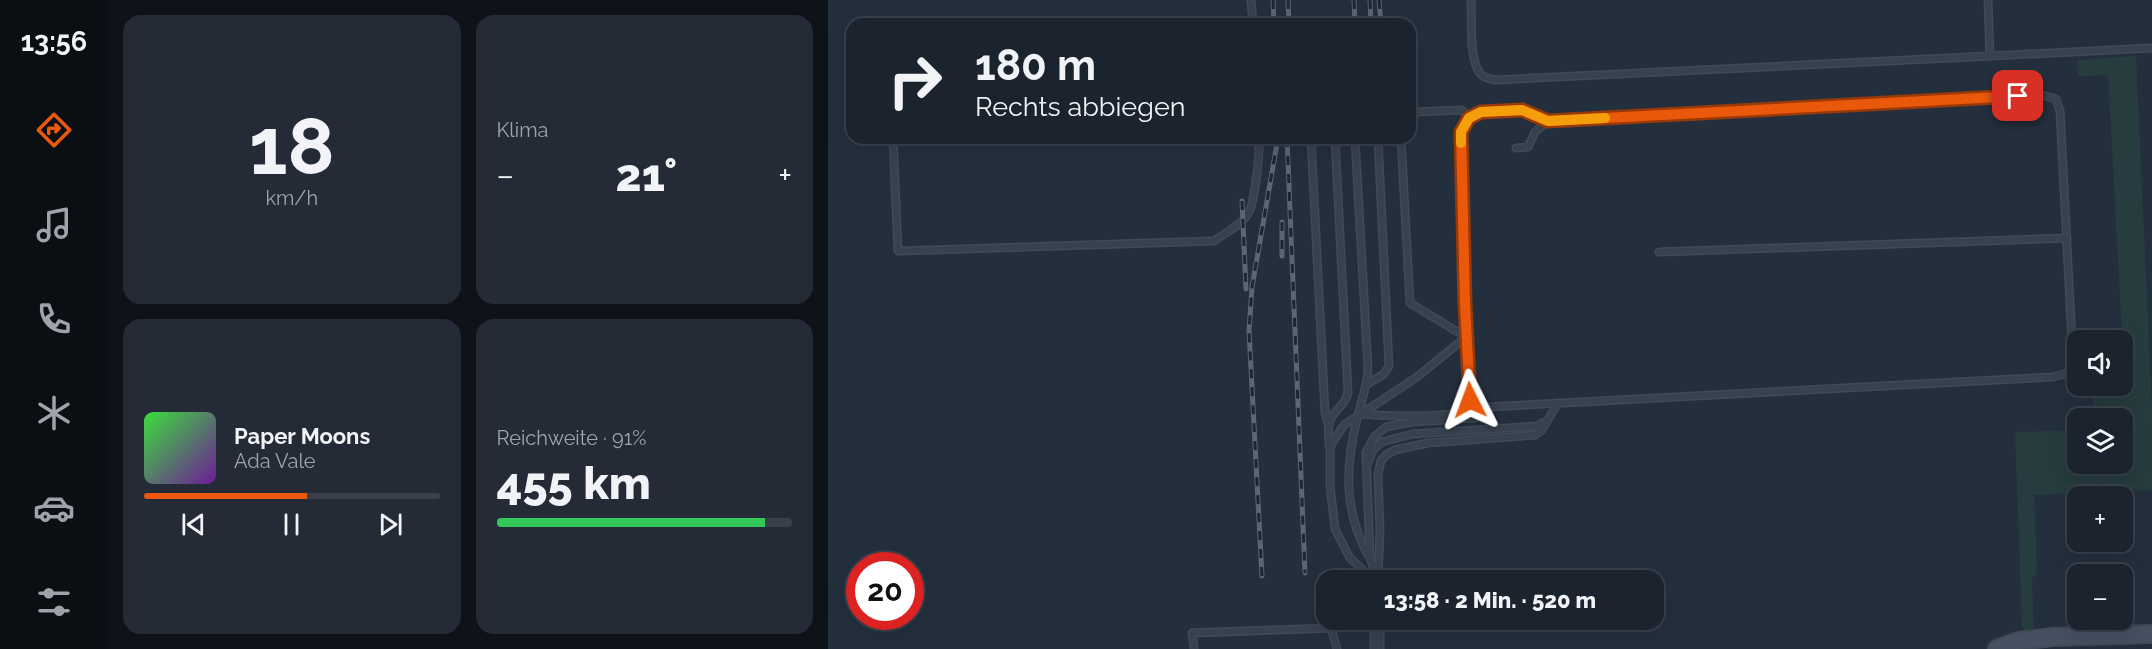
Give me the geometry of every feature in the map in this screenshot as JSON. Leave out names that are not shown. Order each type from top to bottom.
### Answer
[{"type":"street","points":[[1377,630],[1377,649]]},
{"type":"street","points":[[1997,649],[2019,641],[2053,637],[2152,634]]},
{"type":"lane","points":[[1251,0],[1252,18]]},
{"type":"lane","points":[[1471,0],[1473,55],[1483,76],[1495,80],[2152,48]]},
{"type":"lane","points":[[1988,0],[1990,56]]},
{"type":"lane","points":[[1359,415],[1423,415],[1462,411],[1470,400],[1466,337],[1461,132],[1469,118],[1481,112],[1522,110],[1548,121],[2042,95],[2055,99],[2060,111],[2073,360],[2067,373],[2053,376],[1488,407],[1477,406],[1470,400]]},
{"type":"lane","points":[[1416,112],[1462,110],[1469,118]]},
{"type":"lane","points":[[1516,148],[1528,147],[1535,132],[1548,121]]},
{"type":"lane","points":[[893,144],[898,251],[1214,241],[1243,221],[1250,211],[1259,144]]},
{"type":"lane","points":[[1311,144],[1331,507],[1335,528],[1350,558],[1363,570]]},
{"type":"lane","points":[[1328,426],[1330,420],[1347,399],[1348,393],[1335,144]]},
{"type":"lane","points":[[1355,144],[1368,369],[1367,384],[1350,449],[1348,492],[1353,520],[1374,570]]},
{"type":"lane","points":[[1367,384],[1384,374],[1389,366],[1378,144]]},
{"type":"lane","points":[[1401,144],[1410,303],[1466,337]]},
{"type":"lane","points":[[1659,252],[2067,238]]},
{"type":"lane","points":[[1329,451],[1344,425],[1417,377],[1466,337]]},
{"type":"lane","points":[[1378,570],[1378,474],[1386,455],[1395,450],[1428,443],[1535,435],[1542,430],[1558,403]]},
{"type":"lane","points":[[1370,558],[1366,469],[1366,452],[1369,444],[1386,427],[1412,422],[1475,418],[1488,407]]},
{"type":"lane","points":[[1366,469],[1373,450],[1383,442],[1397,438],[1413,434],[1522,428],[1536,426],[1547,421]]},
{"type":"lane","points":[[1194,649],[1192,633],[1306,628],[1331,628],[1337,649]]},
{"type":"green space","points":[[2136,56],[2152,408],[2152,490],[2133,491],[2133,486],[2067,486],[2067,494],[2034,495],[2037,573],[2032,579],[2034,628],[2030,633],[2025,633],[2022,625],[2015,432],[2067,430],[2067,474],[2133,474],[2133,408],[2093,408],[2092,396],[2133,396],[2133,330],[2122,330],[2108,75],[2078,76],[2077,60]]},
{"type":"railway","points":[[1273,0],[1274,18]]},
{"type":"railway","points":[[1288,0],[1289,18]]},
{"type":"railway","points":[[1354,0],[1355,18]]},
{"type":"railway","points":[[1370,0],[1371,18]]},
{"type":"railway","points":[[1379,0],[1380,18]]},
{"type":"railway","points":[[1262,576],[1249,331],[1252,287],[1277,144]]},
{"type":"railway","points":[[1287,144],[1305,573]]},
{"type":"railway","points":[[1242,201],[1246,289]]},
{"type":"railway","points":[[1282,222],[1282,256]]},
{"type":"slow traffic","points":[[1461,143],[1461,132],[1469,118],[1481,112],[1522,110],[1548,121],[1605,118]]},
{"type":"route","points":[[1470,400],[1466,337],[1461,132],[1469,118],[1481,112],[1522,110],[1548,121],[2018,96]]}]
